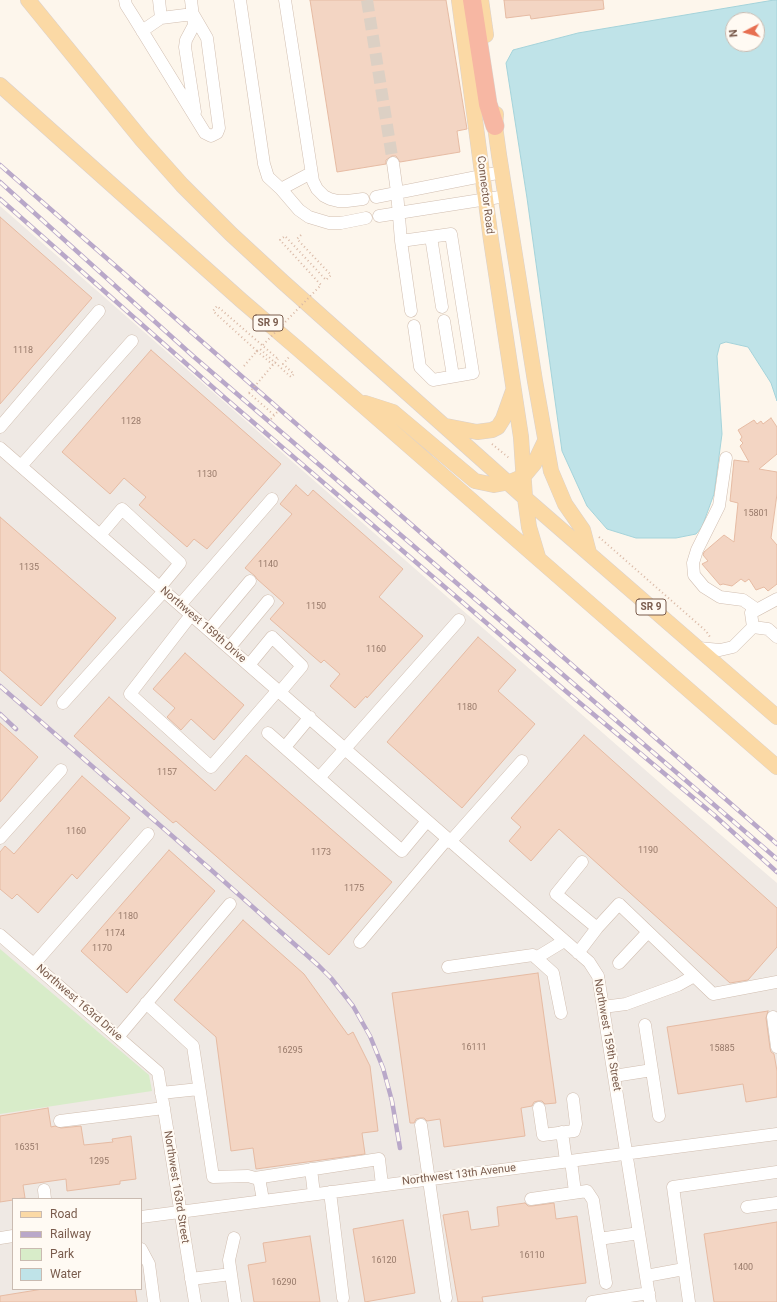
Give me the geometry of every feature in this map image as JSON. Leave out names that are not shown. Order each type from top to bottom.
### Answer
[{"type":"highway","points":[[472,0],[488,104],[495,126]]},
{"type":"main road","name":"SR 9","points":[[28,0],[142,140],[182,186],[283,282],[510,482],[525,498],[777,717]]},
{"type":"main road","name":"Connector Road","points":[[459,0],[486,199],[521,437],[525,498],[529,527],[539,558]]},
{"type":"main road","name":"Connector Road","points":[[481,0],[496,111],[495,126],[545,441],[551,471],[565,504],[583,530],[589,553]]},
{"type":"main road","name":"SR 9","points":[[0,85],[242,301],[539,558],[777,767]]},
{"type":"main road","points":[[446,426],[477,432],[492,430],[498,427],[503,419],[514,390]]},
{"type":"main road","points":[[358,401],[393,412],[475,481],[494,485],[510,482],[524,476],[534,464],[545,441]]},
{"type":"street","points":[[125,0],[126,5],[205,133],[211,136],[217,133],[220,128],[207,38],[193,14]]},
{"type":"street","points":[[159,0],[161,18]]},
{"type":"street","points":[[191,0],[194,25],[186,40],[185,47],[196,117]]},
{"type":"street","points":[[240,0],[264,164],[268,177],[281,189],[299,210],[309,217],[328,223],[341,223],[366,218]]},
{"type":"street","points":[[285,0],[311,173],[317,189],[324,196],[338,201],[363,199]]},
{"type":"street","points":[[142,31],[161,18],[193,14]]},
{"type":"street","points":[[393,163],[398,192],[401,241],[412,311]]},
{"type":"street","points":[[376,197],[502,172]]},
{"type":"street","points":[[281,189],[311,173]]},
{"type":"street","points":[[379,216],[506,196]]},
{"type":"street","points":[[401,241],[451,234],[473,373],[433,380],[420,367],[414,326]]},
{"type":"street","points":[[431,237],[442,307]]},
{"type":"street","points":[[0,427],[99,311]]},
{"type":"street","points":[[444,321],[453,376]]},
{"type":"street","points":[[21,466],[132,341]]},
{"type":"street","name":"Northwest 159th Drive","points":[[0,448],[407,803]]},
{"type":"street","points":[[726,458],[719,506],[697,550],[693,563],[694,575],[704,587],[720,597],[743,600],[756,609]]},
{"type":"street","points":[[180,605],[272,499]]},
{"type":"street","points":[[63,703],[162,589],[180,563],[122,509],[100,534]]},
{"type":"street","points":[[209,630],[250,581]]},
{"type":"street","points":[[756,628],[751,613],[777,599]]},
{"type":"street","points":[[229,648],[268,601]]},
{"type":"street","points":[[191,615],[130,694],[211,767],[302,666],[272,637],[249,665]]},
{"type":"street","points":[[319,778],[459,620]]},
{"type":"street","points":[[699,648],[720,650],[733,647],[756,628],[768,629],[777,637]]},
{"type":"street","points":[[285,747],[310,718]]},
{"type":"street","points":[[268,733],[402,851],[427,820]]},
{"type":"street","points":[[360,942],[448,840],[522,761]]},
{"type":"street","points":[[0,838],[61,770]]},
{"type":"street","name":"Northwest 159th Street","points":[[407,803],[588,962],[598,976],[649,1297]]},
{"type":"street","points":[[34,964],[148,834]]},
{"type":"street","points":[[582,862],[556,894],[597,928]]},
{"type":"street","points":[[118,1037],[230,904]]},
{"type":"street","points":[[578,953],[597,928],[619,904],[712,994],[777,982]]},
{"type":"street","points":[[619,963],[648,932]]},
{"type":"street","name":"Northwest 163rd Drive","points":[[0,935],[158,1072]]},
{"type":"street","points":[[536,958],[564,941]]},
{"type":"street","points":[[448,967],[533,955],[554,973],[561,1013]]},
{"type":"street","points":[[603,1007],[626,1004],[678,985],[694,976]]},
{"type":"street","points":[[146,1003],[193,1046],[213,1177],[248,1176],[260,1178],[379,1159],[382,1185]]},
{"type":"street","points":[[773,1018],[777,1047]]},
{"type":"street","points":[[645,1025],[659,1116]]},
{"type":"street","points":[[614,1076],[652,1070]]},
{"type":"street","name":"Northwest 163rd Street","points":[[158,1072],[194,1302]]},
{"type":"street","points":[[161,1093],[199,1088]]},
{"type":"street","points":[[539,1108],[543,1135],[574,1131],[576,1124],[573,1099]]},
{"type":"street","points":[[60,1121],[164,1108]]},
{"type":"street","points":[[421,1125],[446,1298]]},
{"type":"street","points":[[562,1132],[576,1192]]},
{"type":"street","name":"Northwest 13th Avenue","points":[[142,1217],[777,1134]]},
{"type":"street","points":[[310,1170],[314,1194]]},
{"type":"street","points":[[689,1302],[673,1187],[777,1172]]},
{"type":"street","points":[[260,1178],[263,1200]]},
{"type":"street","points":[[531,1199],[587,1191],[593,1200],[606,1283]]},
{"type":"street","points":[[330,1192],[343,1298]]},
{"type":"street","points":[[747,1207],[777,1203]]},
{"type":"street","points":[[599,1239],[639,1233]]},
{"type":"street","points":[[0,1238],[12,1236]]},
{"type":"street","points":[[234,1238],[229,1260],[235,1302]]},
{"type":"street","points":[[142,1251],[149,1264],[154,1302]]},
{"type":"street","points":[[646,1276],[684,1269]]},
{"type":"street","points":[[191,1279],[231,1274]]},
{"type":"street","points":[[592,1302],[649,1297]]},
{"type":"path","points":[[263,345],[321,285],[280,240],[285,236],[326,280],[331,275],[297,239],[302,235]]},
{"type":"path","points":[[273,365],[213,311],[217,306],[278,359],[273,365],[249,393],[274,415]]},
{"type":"path","points":[[244,366],[260,349],[291,377],[294,374],[283,364],[297,348]]},
{"type":"path","points":[[270,419],[278,411]]},
{"type":"path","points":[[488,440],[514,462]]},
{"type":"path","points":[[596,534],[706,631],[714,642]]},
{"type":"shaded area","points":[[0,206],[667,789],[777,883],[777,1302],[0,1302]]},
{"type":"green space","points":[[0,949],[149,1075],[152,1091],[0,1114]]},
{"type":"water","points":[[777,0],[777,401],[771,383],[748,347],[726,342],[720,344],[717,356],[722,434],[714,494],[702,527],[696,534],[676,538],[636,538],[607,529],[587,506],[562,451],[527,198],[506,63],[513,50],[578,33]]},
{"type":"building","points":[[310,0],[446,0],[467,129],[457,131],[460,152],[400,162],[396,156],[392,156],[386,160],[386,164],[337,172]]},
{"type":"building","points":[[504,0],[603,0],[604,9],[531,19],[530,15],[506,18]]},
{"type":"building","points":[[0,217],[92,298],[0,404]]},
{"type":"building","points":[[151,350],[281,464],[207,549],[194,539],[187,547],[139,505],[146,497],[124,478],[110,494],[62,452]]},
{"type":"building","points":[[771,418],[777,427],[777,454],[759,469],[777,472],[777,494],[771,538],[777,545],[777,584],[768,591],[764,587],[756,590],[749,579],[745,582],[741,579],[732,586],[723,584],[720,585],[702,564],[708,561],[703,555],[704,552],[724,535],[734,542],[738,503],[730,501],[734,460],[749,462],[740,446],[743,443],[740,440],[742,437],[738,430],[754,420],[757,424],[761,421],[763,424]]},
{"type":"building","points":[[296,485],[308,496],[313,490],[403,569],[379,597],[423,636],[367,698],[366,696],[355,708],[330,686],[340,674],[324,660],[321,663],[270,619],[284,603],[245,568],[292,514],[280,504]]},
{"type":"building","points":[[0,517],[116,618],[41,706],[0,670]]},
{"type":"building","points":[[478,637],[516,670],[498,691],[535,724],[462,808],[387,742]]},
{"type":"building","points":[[185,653],[244,705],[214,740],[191,719],[181,730],[167,717],[175,708],[153,689]]},
{"type":"building","points":[[109,697],[215,791],[246,755],[392,882],[329,955],[176,821],[173,823],[74,736]]},
{"type":"building","points":[[0,723],[38,757],[0,802]]},
{"type":"building","points":[[584,735],[777,908],[777,947],[748,980],[730,983],[559,829],[531,861],[509,841],[521,827],[511,818]]},
{"type":"building","points":[[82,776],[130,818],[77,879],[72,874],[38,913],[17,894],[12,899],[0,889],[0,852],[5,846],[14,854]]},
{"type":"building","points":[[169,850],[215,891],[127,993],[81,951]]},
{"type":"building","points":[[243,920],[304,974],[348,1035],[353,1032],[370,1066],[378,1131],[362,1133],[365,1154],[256,1169],[253,1148],[231,1151],[216,1037],[174,1000]]},
{"type":"building","points":[[538,973],[556,1103],[545,1104],[542,1101],[538,1101],[534,1102],[532,1106],[521,1108],[525,1136],[444,1147],[440,1119],[427,1121],[424,1118],[420,1118],[416,1119],[414,1123],[410,1123],[392,993]]},
{"type":"building","points":[[768,1011],[766,1018],[770,1048],[771,1052],[774,1054],[777,1071],[777,1097],[746,1102],[743,1084],[678,1094],[667,1027]]},
{"type":"building","points":[[48,1108],[51,1127],[55,1126],[61,1128],[81,1126],[84,1145],[113,1142],[112,1139],[131,1136],[136,1179],[120,1181],[120,1184],[67,1191],[66,1179],[23,1185],[25,1198],[12,1198],[12,1200],[0,1202],[0,1116]]},
{"type":"building","points":[[525,1203],[528,1206],[532,1206],[554,1203],[556,1219],[577,1216],[586,1283],[482,1297],[483,1302],[458,1302],[443,1215],[468,1211],[471,1230],[499,1226],[497,1207]]},
{"type":"building","points":[[403,1220],[415,1293],[365,1302],[353,1229]]},
{"type":"building","points":[[777,1222],[777,1302],[714,1302],[704,1234]]},
{"type":"building","points":[[310,1236],[320,1302],[254,1302],[248,1265],[266,1262],[263,1243]]},
{"type":"building","points":[[37,1290],[135,1290],[137,1302],[0,1302],[0,1296]]},
{"type":"tunnel","points":[[367,0],[393,163]]},
{"type":"railway","points":[[0,165],[777,844]]},
{"type":"railway","points":[[0,182],[193,356],[777,859]]},
{"type":"railway","points":[[0,199],[225,398],[568,693],[714,815],[777,872]]},
{"type":"railway","points":[[0,686],[209,868],[331,978],[353,1006],[370,1036],[383,1068],[392,1101],[400,1148]]},
{"type":"railway","points":[[0,714],[16,729]]}]
